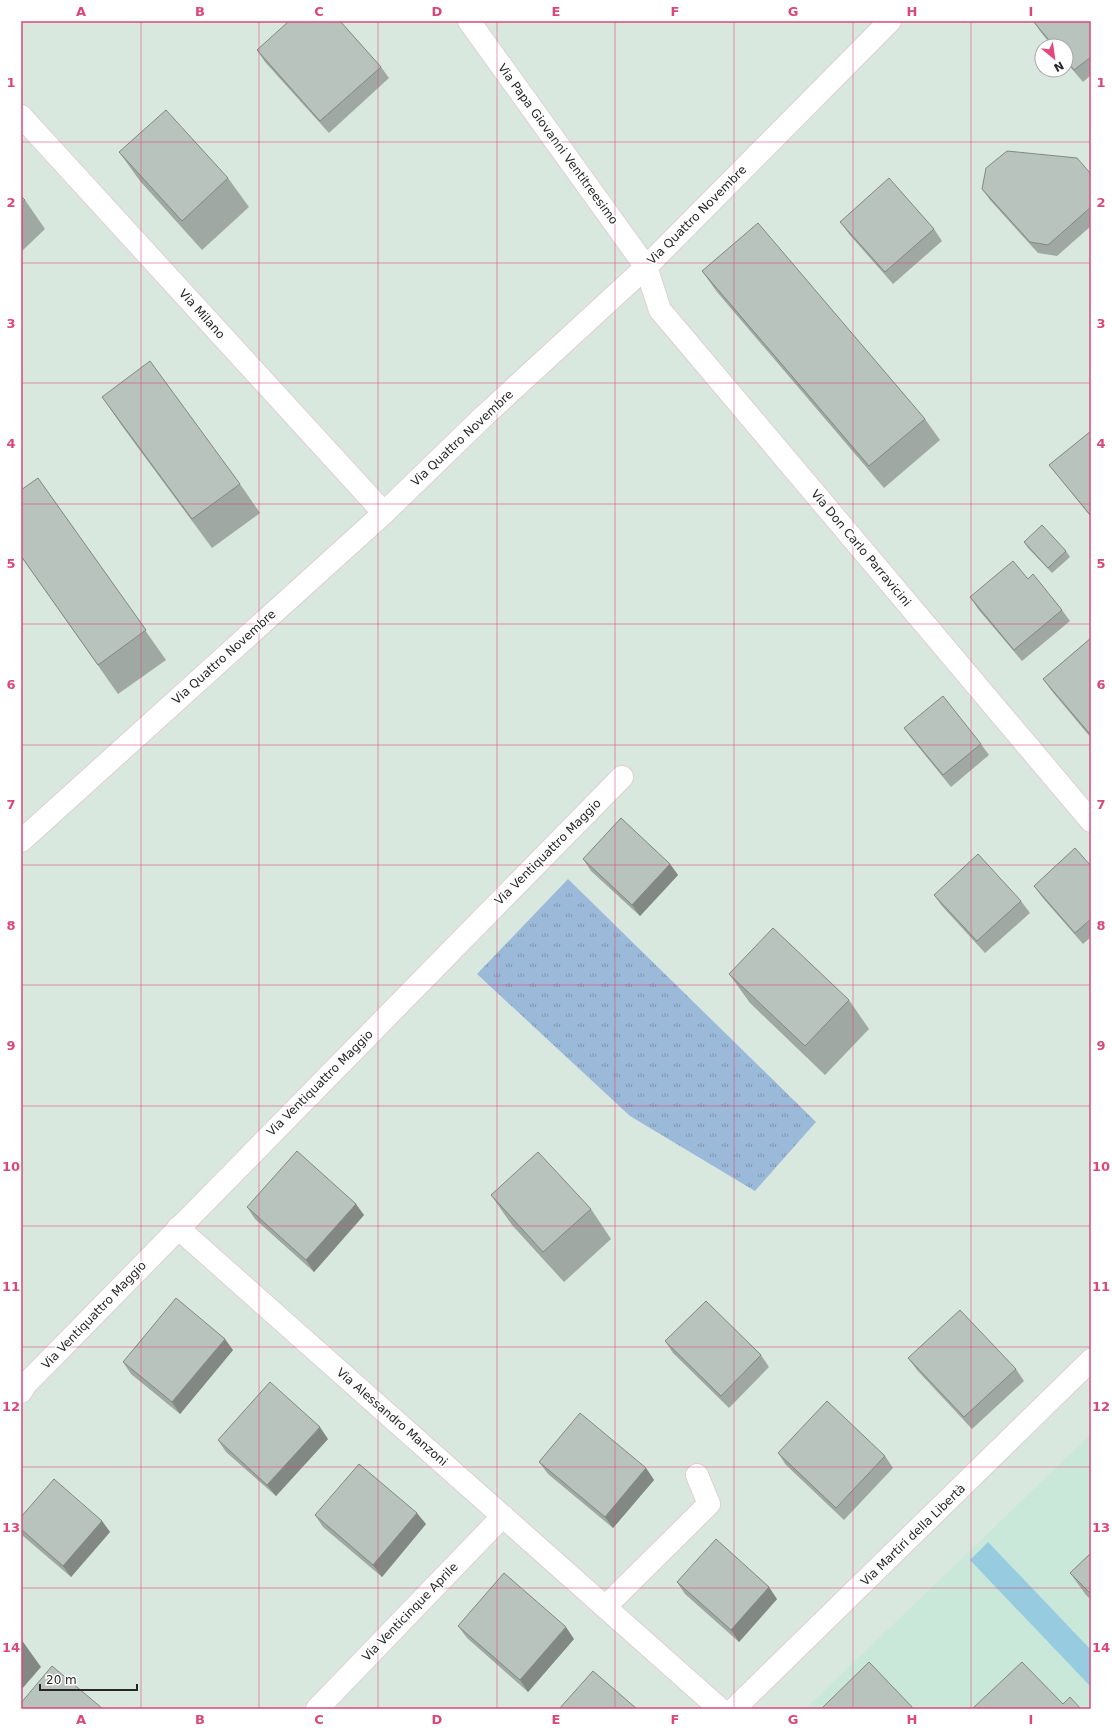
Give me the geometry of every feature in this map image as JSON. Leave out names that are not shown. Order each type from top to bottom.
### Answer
[{"type":"street","name":"Via Papa Giovanni Ventitreesimo","points":[[469,21],[646,267]]},
{"type":"street","name":"Via Quattro Novembre","points":[[21,841],[384,513],[484,416],[646,267],[890,21]]},
{"type":"street","name":"Via Milano","points":[[21,116],[384,513]]},
{"type":"street","name":"Via Don Carlo Parravicini","points":[[646,267],[660,310],[1091,821]]},
{"type":"street","name":"Via Ventiquattro Maggio","points":[[21,1392],[26,1384],[178,1228],[622,777]]},
{"type":"street","name":"Via Alessandro Manzoni","points":[[178,1228],[720,1709]]},
{"type":"street","name":"Via Martiri della Libertà","points":[[734,1709],[1091,1360]]},
{"type":"street","points":[[605,1607],[709,1504],[697,1475]]},
{"type":"street","name":"Via Venticinque Aprile","points":[[317,1709],[503,1516]]},
{"type":"shaded area","points":[[1091,1434],[1091,1709],[805,1709]]},
{"type":"shaded area","points":[[988,1542],[1091,1650],[1091,1687],[970,1560]]},
{"type":"green space","points":[[568,879],[816,1122],[755,1191],[630,1116],[477,974]]},
{"type":"building","points":[[289,21],[340,21],[381,67],[320,121],[257,50]]},
{"type":"building","points":[[1033,21],[1091,21],[1091,57],[1074,70],[1074,38],[1047,38]]},
{"type":"building","points":[[166,110],[228,178],[182,221],[119,152]]},
{"type":"building","points":[[1007,151],[1077,158],[1091,174],[1091,207],[1048,245],[1030,242],[982,189],[986,168]]},
{"type":"building","points":[[889,178],[934,229],[885,272],[840,222]]},
{"type":"building","points":[[21,196],[25,200],[21,203]]},
{"type":"building","points":[[758,223],[925,419],[869,466],[702,271]]},
{"type":"building","points":[[150,361],[240,484],[192,519],[102,397]]},
{"type":"building","points":[[1091,431],[1091,516],[1049,465]]},
{"type":"building","points":[[38,478],[146,630],[98,665],[21,556],[21,490]]},
{"type":"building","points":[[1042,525],[1066,551],[1048,568],[1024,542]]},
{"type":"building","points":[[1013,561],[1028,579],[1033,574],[1062,610],[1014,650],[970,597]]},
{"type":"building","points":[[1091,638],[1091,732],[1089,733],[1043,679]]},
{"type":"building","points":[[943,696],[981,744],[943,775],[904,728]]},
{"type":"building","points":[[621,818],[670,864],[632,905],[583,859]]},
{"type":"building","points":[[1075,848],[1091,866],[1091,919],[1075,933],[1034,886]]},
{"type":"building","points":[[978,854],[1021,901],[977,941],[934,895]]},
{"type":"building","points":[[773,928],[849,1000],[805,1046],[729,974]]},
{"type":"building","points":[[297,1151],[356,1204],[306,1260],[247,1207]]},
{"type":"building","points":[[538,1152],[591,1209],[543,1252],[491,1195]]},
{"type":"building","points":[[176,1298],[225,1339],[172,1402],[123,1362]]},
{"type":"building","points":[[706,1301],[761,1355],[721,1396],[665,1341]]},
{"type":"building","points":[[960,1310],[1016,1369],[964,1417],[908,1358]]},
{"type":"building","points":[[270,1382],[320,1427],[267,1485],[218,1440]]},
{"type":"building","points":[[827,1401],[885,1456],[836,1508],[778,1453]]},
{"type":"building","points":[[580,1413],[646,1468],[605,1517],[539,1462]]},
{"type":"building","points":[[359,1464],[417,1513],[373,1565],[315,1515]]},
{"type":"building","points":[[54,1479],[102,1521],[63,1566],[21,1529],[21,1517]]},
{"type":"building","points":[[716,1539],[769,1587],[731,1630],[677,1582]]},
{"type":"building","points":[[1091,1553],[1091,1594],[1070,1573]]},
{"type":"building","points":[[504,1573],[566,1627],[520,1680],[458,1626]]},
{"type":"building","points":[[869,1662],[914,1709],[821,1709]]},
{"type":"building","points":[[1022,1662],[1063,1704],[1070,1697],[1081,1709],[972,1709]]},
{"type":"building","points":[[52,1666],[103,1709],[21,1709],[21,1703]]},
{"type":"building","points":[[593,1671],[637,1709],[559,1709]]}]
